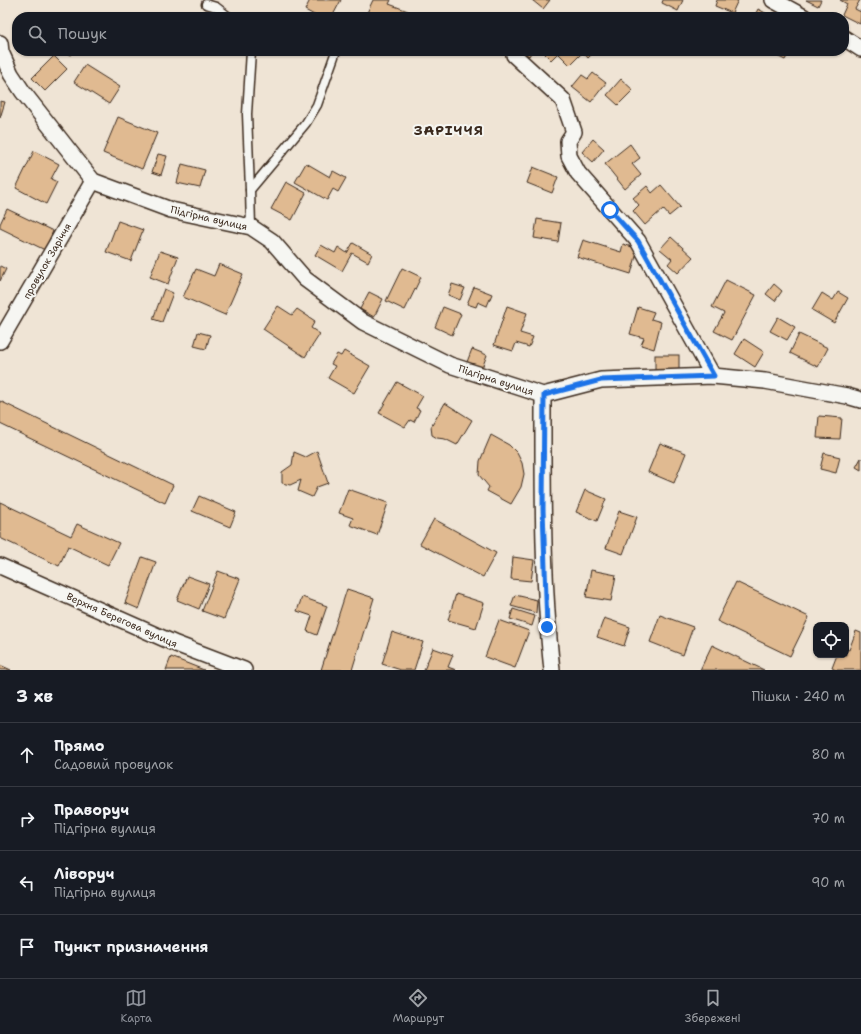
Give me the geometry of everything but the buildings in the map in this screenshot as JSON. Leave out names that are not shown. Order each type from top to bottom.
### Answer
[{"type":"street","points":[[773,0],[795,12]]},
{"type":"street","points":[[849,41],[861,49]]},
{"type":"street","points":[[0,49],[11,74],[93,181]]},
{"type":"street","points":[[515,56],[563,100],[574,132],[568,141],[569,156],[578,173],[638,241],[714,376]]},
{"type":"street","name":"Підгірна вулиця","points":[[93,181],[171,210],[252,227],[272,241],[305,279],[363,322],[450,365],[544,395],[601,380],[714,376],[765,381],[847,396],[861,400]]},
{"type":"street","name":"провулок Заріччя","points":[[0,340],[93,181]]},
{"type":"street","name":"Підгірна вулиця","points":[[544,395],[543,509],[547,627],[552,670]]},
{"type":"street","name":"Верхня Берегова вулиця","points":[[0,566],[176,644],[244,670]]},
{"type":"lane","points":[[206,4],[222,12]]},
{"type":"lane","points":[[251,56],[247,114],[252,227]]},
{"type":"lane","points":[[250,190],[306,123],[317,105],[334,56]]},
{"type":"district","name":"ЗАРІЧЧЯ","points":[[449,130]]},
{"type":"route","points":[[547,627],[543,509],[544,395],[601,380],[714,376],[672,304],[638,241],[610,210]]}]
